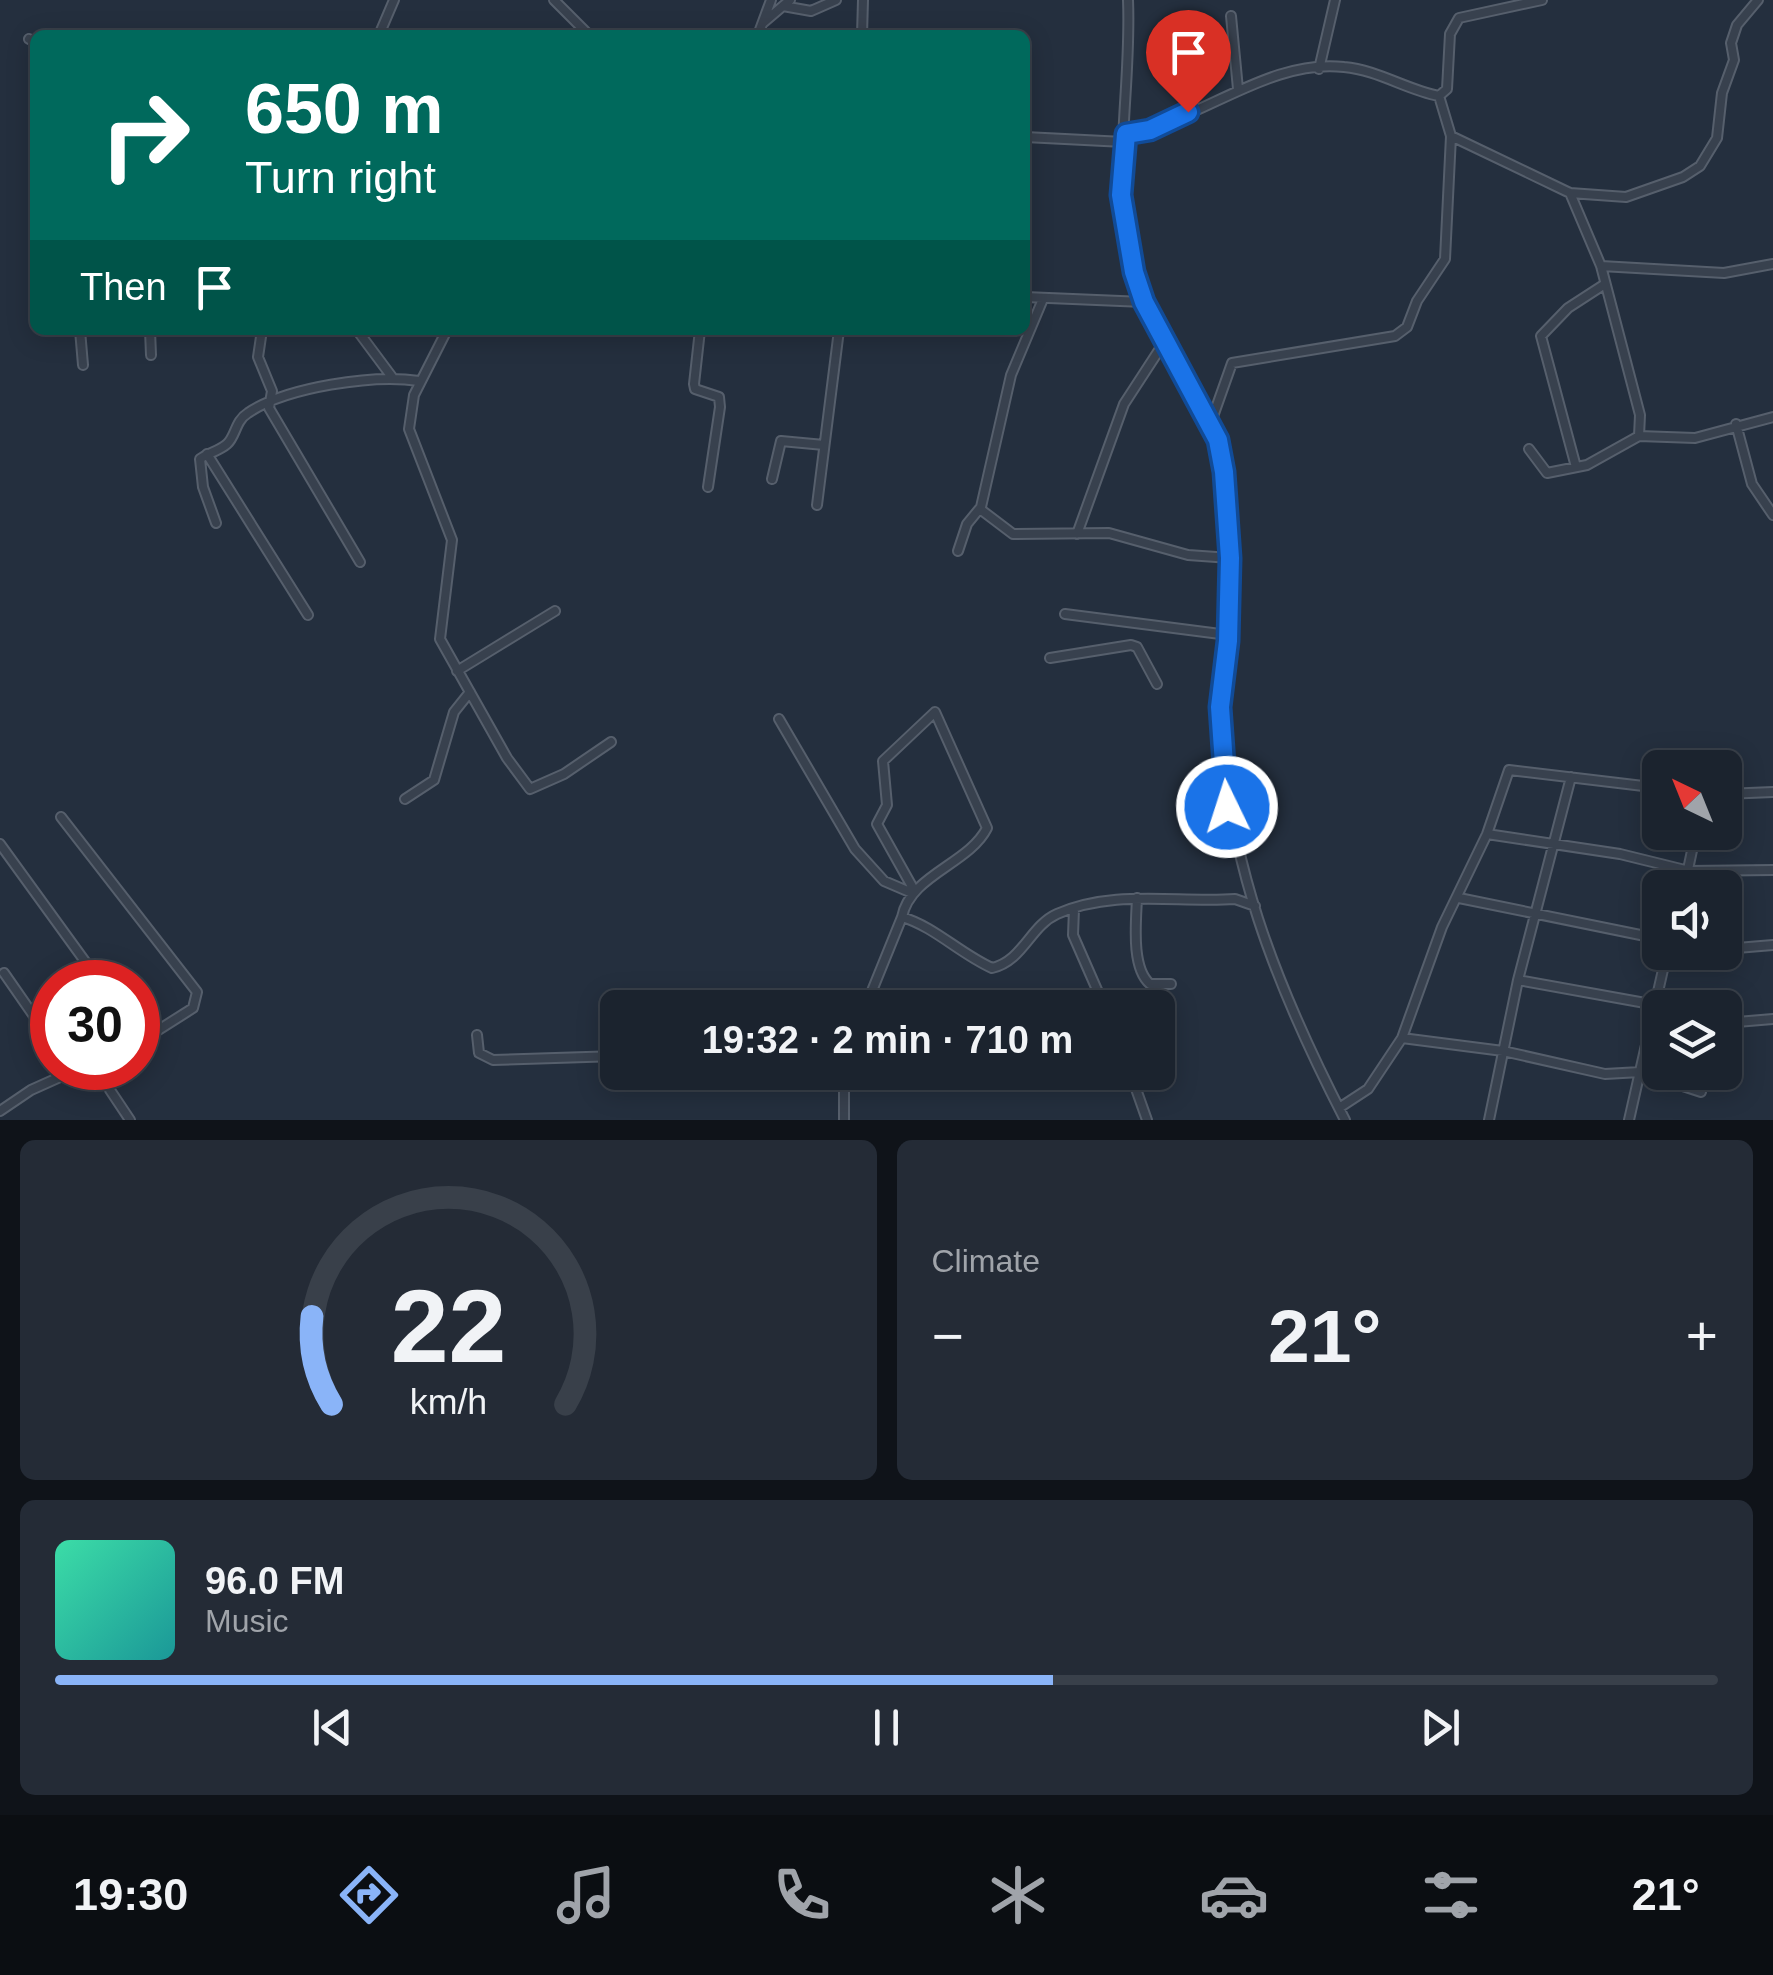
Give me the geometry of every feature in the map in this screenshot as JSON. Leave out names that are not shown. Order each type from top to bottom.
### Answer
[{"type":"street","points":[[382,30],[394,0]]},
{"type":"street","points":[[554,0],[584,30]]},
{"type":"street","points":[[760,30],[764,10],[771,0]]},
{"type":"street","points":[[763,23],[787,3],[811,10],[836,0]]},
{"type":"street","points":[[862,30],[863,0]]},
{"type":"street","points":[[1128,0],[1123,224],[1144,302],[1210,425],[1224,472],[1230,558],[1228,635],[1220,707],[1227,807],[1264,945],[1345,1120]]},
{"type":"street","points":[[1319,68],[1335,0]]},
{"type":"street","points":[[1439,96],[1448,88],[1454,23],[1498,4],[1516,9],[1542,0]]},
{"type":"street","points":[[1451,136],[1570,193],[1626,197],[1683,178],[1700,166],[1722,122],[1720,99],[1734,60],[1730,43],[1737,26],[1758,0]]},
{"type":"street","points":[[1230,16],[1238,89]]},
{"type":"street","points":[[1030,137],[1125,138],[1238,89],[1319,68],[1357,69],[1439,96]]},
{"type":"street","points":[[1210,425],[1232,363],[1394,336],[1408,328],[1417,302],[1445,259],[1451,136],[1439,96]]},
{"type":"street","points":[[1570,193],[1600,266],[1640,415],[1639,436]]},
{"type":"street","points":[[1600,266],[1730,272],[1773,264]]},
{"type":"street","points":[[1576,467],[1541,336],[1568,308],[1605,284]]},
{"type":"street","points":[[1030,298],[1144,302]]},
{"type":"street","points":[[1030,328],[1042,299]]},
{"type":"street","points":[[80,335],[83,365]]},
{"type":"street","points":[[150,335],[151,355]]},
{"type":"street","points":[[261,335],[258,357],[272,391],[268,402],[360,562]]},
{"type":"street","points":[[361,335],[392,377]]},
{"type":"street","points":[[444,335],[408,410],[409,430],[452,540],[438,632],[530,789],[564,774],[612,742]]},
{"type":"street","points":[[699,335],[694,384],[719,398],[720,407],[708,486]]},
{"type":"street","points":[[817,505],[838,335]]},
{"type":"street","points":[[958,552],[964,530],[980,508],[1011,374],[1027,335]]},
{"type":"street","points":[[1077,534],[1124,404],[1165,341]]},
{"type":"street","points":[[216,523],[201,479],[200,459],[227,444],[240,419],[268,402],[298,392],[392,377],[419,382]]},
{"type":"street","points":[[1529,449],[1547,473],[1603,458],[1639,436],[1695,438],[1773,417]]},
{"type":"street","points":[[1736,424],[1752,484],[1773,515]]},
{"type":"street","points":[[772,479],[781,441],[824,445]]},
{"type":"street","points":[[207,454],[308,615]]},
{"type":"street","points":[[980,508],[1013,534],[1124,535],[1188,555],[1230,558]]},
{"type":"street","points":[[457,670],[555,611]]},
{"type":"street","points":[[1064,614],[1228,635]]},
{"type":"street","points":[[1050,658],[1130,645],[1138,647],[1157,684]]},
{"type":"street","points":[[405,799],[434,780],[454,712],[470,692]]},
{"type":"street","points":[[872,990],[910,897],[987,828],[935,712],[883,762],[888,806],[877,824],[904,867],[910,897]]},
{"type":"street","points":[[779,720],[856,849],[884,881],[910,897]]},
{"type":"street","points":[[1339,1108],[1368,1089],[1402,1038],[1442,927],[1487,834],[1508,770],[1642,786]]},
{"type":"street","points":[[1490,1120],[1518,980],[1571,777]]},
{"type":"street","points":[[1742,793],[1773,792]]},
{"type":"street","points":[[61,817],[198,992],[193,1008],[160,1027]]},
{"type":"street","points":[[1487,834],[1620,854],[1685,870]]},
{"type":"street","points":[[0,844],[84,960]]},
{"type":"street","points":[[1742,870],[1773,870]]},
{"type":"street","points":[[1137,898],[1136,936],[1144,979],[1150,984],[1171,984]]},
{"type":"street","points":[[1459,898],[1642,934]]},
{"type":"street","points":[[902,918],[919,922],[968,958],[992,968],[1016,955],[1045,921],[1099,901],[1235,899],[1255,906]]},
{"type":"street","points":[[1074,909],[1073,936],[1096,990]]},
{"type":"street","points":[[1742,948],[1773,945]]},
{"type":"street","points":[[4,973],[30,1010]]},
{"type":"street","points":[[1518,980],[1642,1000]]},
{"type":"street","points":[[1742,1022],[1773,1019]]},
{"type":"street","points":[[477,1035],[479,1053],[492,1060],[600,1057]]},
{"type":"street","points":[[1402,1038],[1503,1051],[1605,1074],[1640,1072],[1701,1092]]},
{"type":"street","points":[[1629,1120],[1642,1061]]},
{"type":"street","points":[[0,1111],[31,1090]]},
{"type":"street","points":[[110,1090],[130,1120]]},
{"type":"street","points":[[844,1090],[844,1120]]},
{"type":"street","points":[[1136,1090],[1147,1120]]},
{"type":"route","points":[[1188,112],[1150,130],[1126,134],[1121,195],[1127,246],[1144,302],[1218,440],[1224,472],[1230,558],[1228,641],[1220,707],[1227,807]]}]
